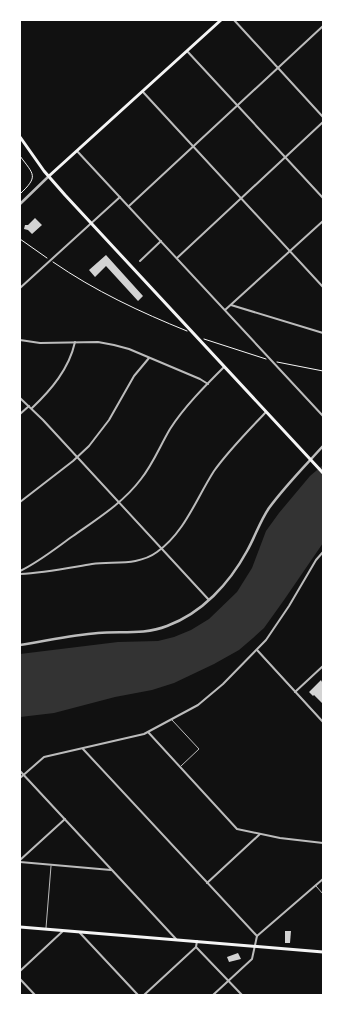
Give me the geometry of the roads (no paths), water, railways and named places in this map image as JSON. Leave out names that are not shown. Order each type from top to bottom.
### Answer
[{"type":"main road","points":[[49,176],[221,20]]},
{"type":"main road","points":[[20,136],[49,176],[91,224],[323,474]]},
{"type":"main road","points":[[20,927],[323,952]]},
{"type":"street","points":[[234,20],[323,117]]},
{"type":"street","points":[[129,206],[323,26]]},
{"type":"street","points":[[187,51],[323,198]]},
{"type":"street","points":[[143,92],[323,287]]},
{"type":"street","points":[[177,258],[323,122]]},
{"type":"street","points":[[77,150],[323,416]]},
{"type":"street","points":[[20,204],[49,176]]},
{"type":"street","points":[[21,286],[120,197]]},
{"type":"street","points":[[225,310],[323,220]]},
{"type":"street","points":[[140,261],[161,241]]},
{"type":"street","points":[[231,305],[323,333]]},
{"type":"street","points":[[20,340],[40,343],[98,342],[114,345],[200,379],[208,384]]},
{"type":"street","points":[[32,408],[44,397],[59,377],[72,353],[75,342]]},
{"type":"street","points":[[20,502],[78,458],[109,420],[129,383],[148,358]]},
{"type":"street","points":[[20,573],[119,502],[132,490],[149,468],[176,420],[224,367]]},
{"type":"street","points":[[20,398],[32,408],[209,600]]},
{"type":"street","points":[[20,414],[28,406]]},
{"type":"street","points":[[20,573],[45,572],[94,564],[133,561],[155,553],[176,533],[189,516],[209,479],[222,460],[266,412]]},
{"type":"street","points":[[20,644],[97,633],[129,633],[153,630],[189,616],[220,590],[242,561],[269,508],[323,446]]},
{"type":"street","points":[[20,778],[44,757],[83,749],[148,732],[193,708],[208,697],[257,650],[276,627],[316,560],[323,552]]},
{"type":"street","points":[[257,650],[323,722]]},
{"type":"street","points":[[295,692],[323,666]]},
{"type":"street","points":[[148,732],[237,829],[260,834],[323,843]]},
{"type":"street","points":[[83,749],[257,936]]},
{"type":"street","points":[[20,771],[176,940]]},
{"type":"street","points":[[20,861],[65,819]]},
{"type":"street","points":[[207,883],[260,834]]},
{"type":"street","points":[[20,861],[51,866],[112,870]]},
{"type":"street","points":[[213,995],[252,959],[257,936],[323,879]]},
{"type":"street","points":[[20,971],[64,930]]},
{"type":"street","points":[[80,932],[138,995]]},
{"type":"street","points":[[144,995],[196,946],[197,941]]},
{"type":"street","points":[[196,946],[242,995]]},
{"type":"street","points":[[20,979],[35,995]]},
{"type":"lane","points":[[171,719],[199,749],[180,767]]},
{"type":"lane","points":[[46,929],[51,866]]},
{"type":"lane","points":[[315,886],[323,894]]}]
